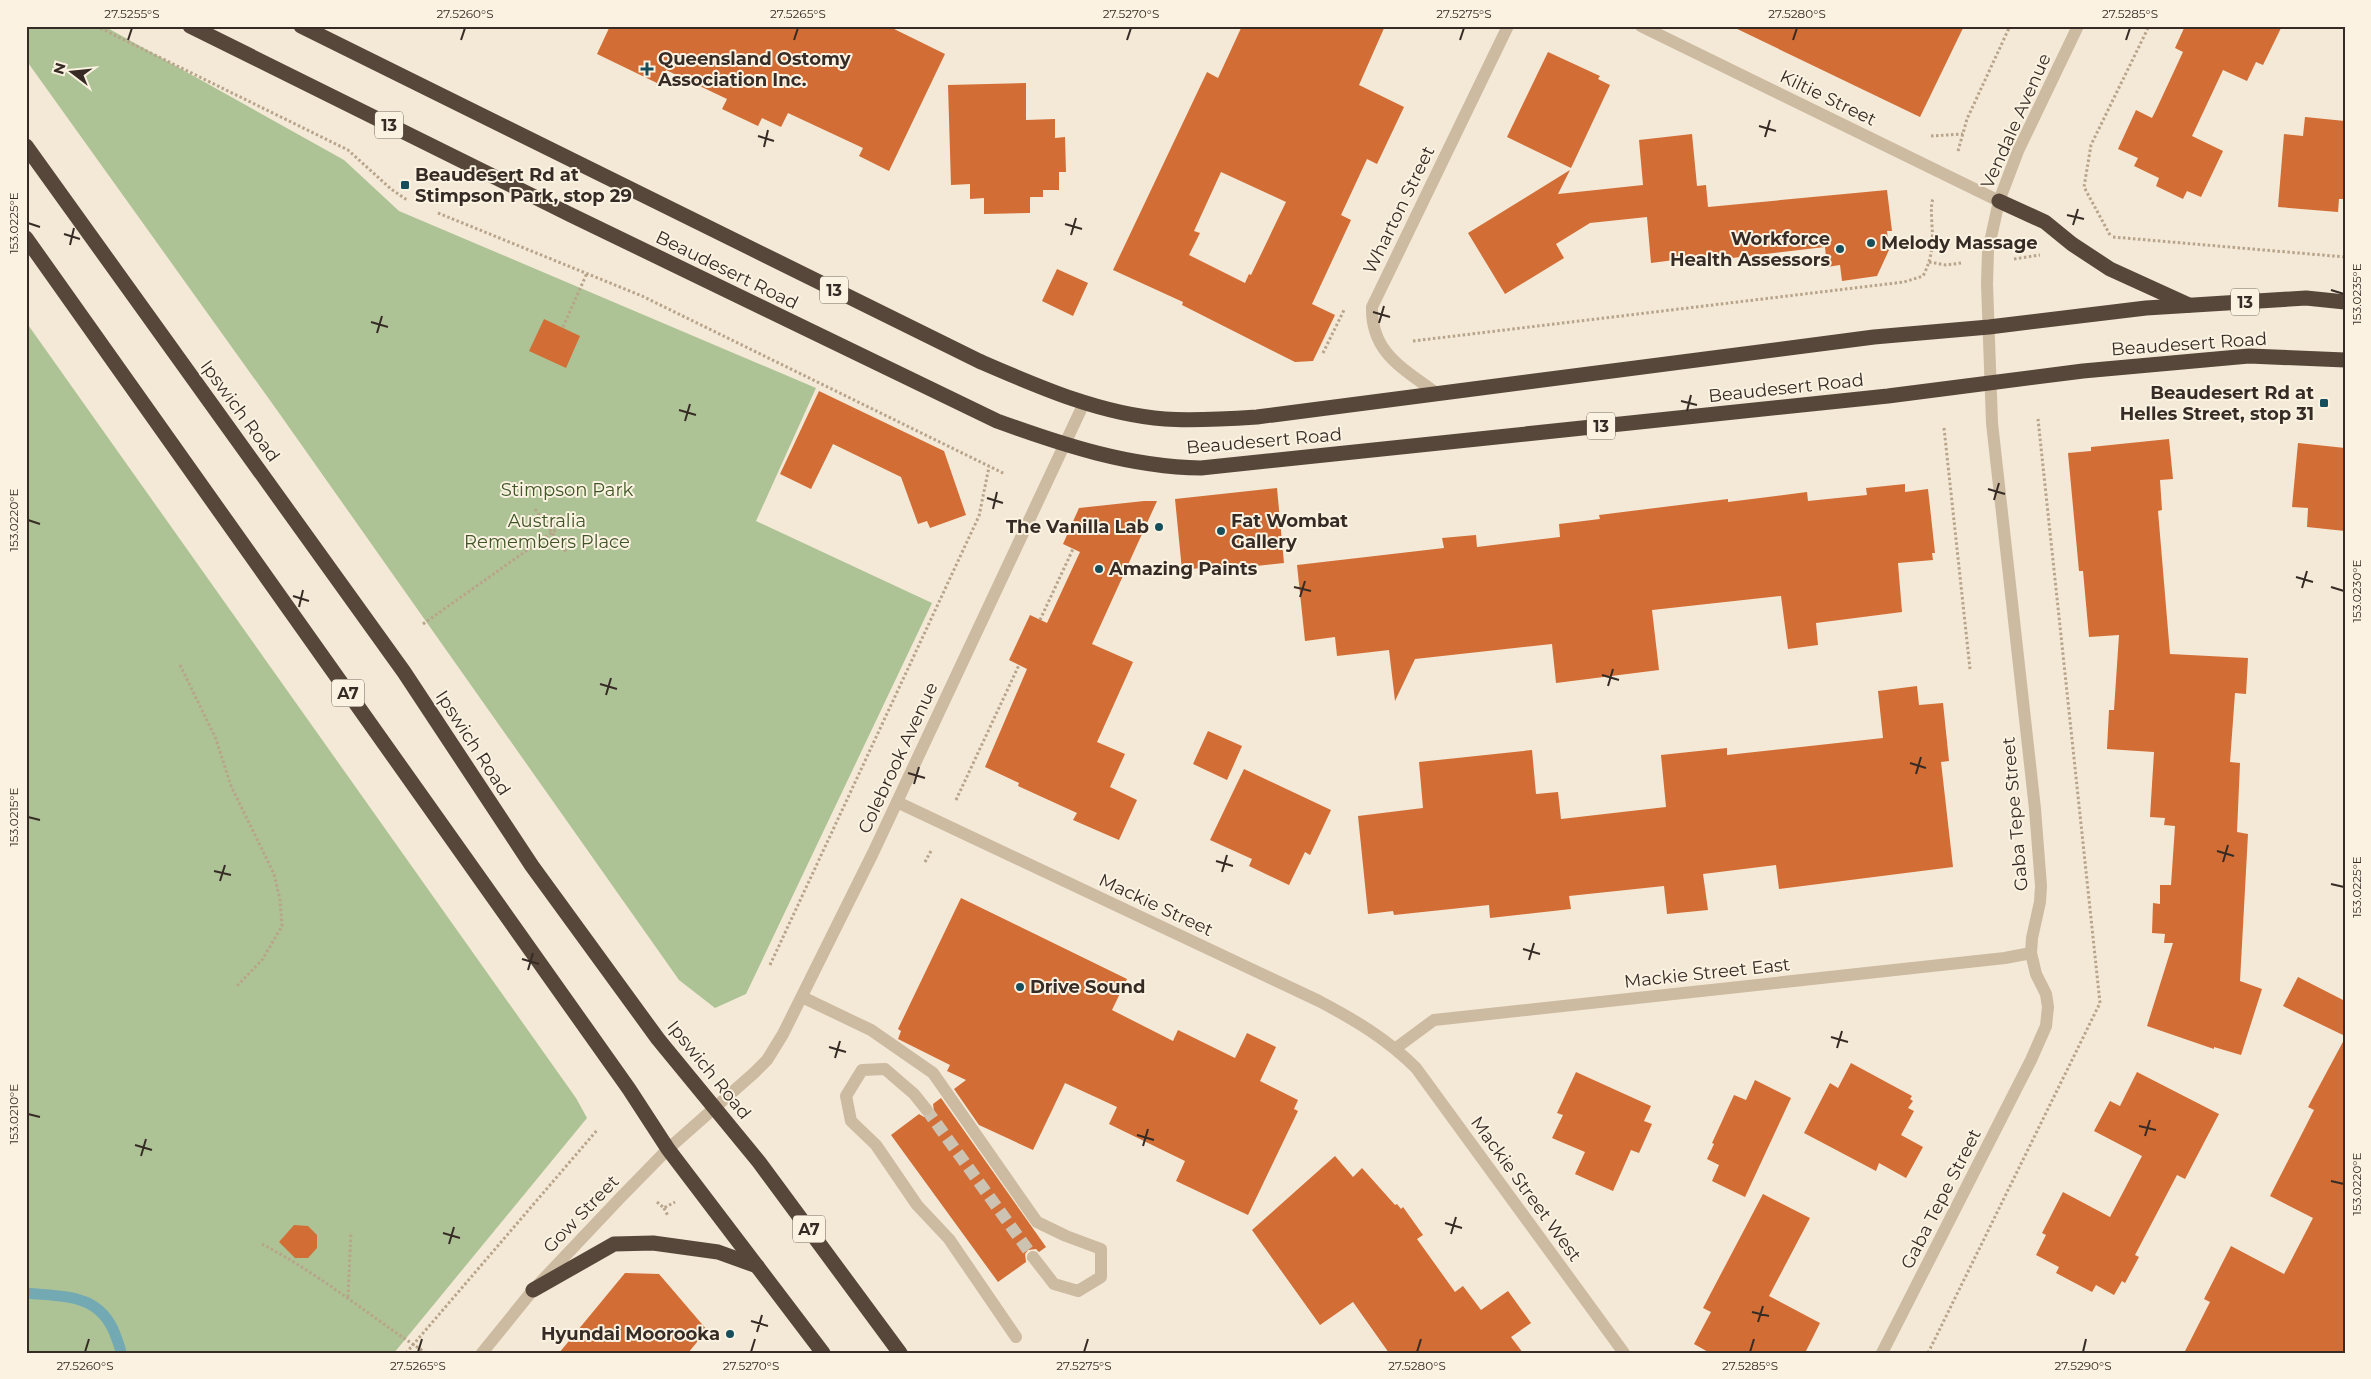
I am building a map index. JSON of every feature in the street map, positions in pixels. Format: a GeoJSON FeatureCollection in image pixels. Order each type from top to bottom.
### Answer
{"type":"FeatureCollection","features":[{"type":"Feature","properties":{"kind":"highway","name":"Beaudesert Road"},"geometry":{"type":"LineString","coordinates":[[190,26],[572,216],[997,421],[1066,446],[1172,468],[1201,468],[1888,396],[1990,381],[2248,356],[2345,360]]}},
{"type":"Feature","properties":{"kind":"highway","name":"Beaudesert Road"},"geometry":{"type":"LineString","coordinates":[[301,26],[979,362],[1084,403],[1164,419],[1207,420],[1257,417],[1874,337],[1989,327],[2146,308],[2306,298],[2345,302]]}},
{"type":"Feature","properties":{"kind":"highway","name":"Ipswich Road"},"geometry":{"type":"LineString","coordinates":[[26,146],[404,672],[532,866],[663,1045],[759,1162],[900,1353]]}},
{"type":"Feature","properties":{"kind":"highway"},"geometry":{"type":"LineString","coordinates":[[1999,201],[2045,222],[2072,244],[2110,269],[2190,306]]}},
{"type":"Feature","properties":{"kind":"highway","name":"A7"},"geometry":{"type":"LineString","coordinates":[[26,238],[629,1089],[668,1149],[823,1353]]}},
{"type":"Feature","properties":{"kind":"highway"},"geometry":{"type":"LineString","coordinates":[[532,1290],[614,1244],[652,1243],[718,1252],[757,1266]]}},
{"type":"Feature","properties":{"kind":"street","name":"Wharton Street"},"geometry":{"type":"LineString","coordinates":[[1436,393],[1392,359],[1380,344],[1372,324],[1372,307],[1508,26]]}},
{"type":"Feature","properties":{"kind":"street","name":"Kiltie Street"},"geometry":{"type":"LineString","coordinates":[[1641,26],[1999,201]]}},
{"type":"Feature","properties":{"kind":"street","name":"Vendale Avenue"},"geometry":{"type":"LineString","coordinates":[[1990,381],[1988,251],[1999,201],[2018,151],[2078,26]]}},
{"type":"Feature","properties":{"kind":"street","name":"Gaba Tepe Street"},"geometry":{"type":"LineString","coordinates":[[1882,1353],[2001,1120],[2046,1026],[2048,1007],[2046,994],[2039,984],[2031,953],[2041,886],[2035,808],[1992,423],[1990,381]]}},
{"type":"Feature","properties":{"kind":"street","name":"Colebrook Avenue"},"geometry":{"type":"LineString","coordinates":[[714,1108],[767,1060],[784,1034],[897,802],[1066,446],[1084,403]]}},
{"type":"Feature","properties":{"kind":"street","name":"Mackie Street"},"geometry":{"type":"LineString","coordinates":[[897,802],[1318,1001],[1363,1024],[1396,1048]]}},
{"type":"Feature","properties":{"kind":"street","name":"Mackie Street East"},"geometry":{"type":"LineString","coordinates":[[1396,1048],[1434,1020],[2005,958],[2031,953]]}},
{"type":"Feature","properties":{"kind":"street"},"geometry":{"type":"LineString","coordinates":[[802,997],[871,1030],[933,1073],[1037,1222],[1066,1236],[1102,1249],[1102,1277],[1078,1291],[1054,1284],[1033,1257]]}},
{"type":"Feature","properties":{"kind":"street","name":"Mackie Street West"},"geometry":{"type":"LineString","coordinates":[[1396,1048],[1416,1068],[1624,1353]]}},
{"type":"Feature","properties":{"kind":"street"},"geometry":{"type":"LineString","coordinates":[[926,1109],[914,1094],[885,1069],[862,1070],[846,1096],[851,1121],[876,1145],[917,1204],[949,1238],[1016,1337]]}},
{"type":"Feature","properties":{"kind":"street","name":"Gow Street"},"geometry":{"type":"LineString","coordinates":[[482,1353],[532,1290],[668,1149],[714,1108]]}},
{"type":"Feature","properties":{"kind":"path"},"geometry":{"type":"LineString","coordinates":[[96,26],[348,150],[391,189],[407,200]]}},
{"type":"Feature","properties":{"kind":"path"},"geometry":{"type":"LineString","coordinates":[[1959,148],[1968,120],[2010,26]]}},
{"type":"Feature","properties":{"kind":"path"},"geometry":{"type":"LineString","coordinates":[[2112,237],[2084,187],[2091,145],[2149,26]]}},
{"type":"Feature","properties":{"kind":"path"},"geometry":{"type":"LineString","coordinates":[[1404,342],[1904,282],[1923,276],[1929,262],[1933,220],[1931,204],[1937,193]]}},
{"type":"Feature","properties":{"kind":"path"},"geometry":{"type":"LineString","coordinates":[[438,213],[642,296],[1005,474]]}},
{"type":"Feature","properties":{"kind":"path"},"geometry":{"type":"LineString","coordinates":[[2104,237],[2345,257]]}},
{"type":"Feature","properties":{"kind":"path"},"geometry":{"type":"LineString","coordinates":[[1929,262],[1946,265]]}},
{"type":"Feature","properties":{"kind":"path"},"geometry":{"type":"LineString","coordinates":[[563,327],[587,273]]}},
{"type":"Feature","properties":{"kind":"path"},"geometry":{"type":"LineString","coordinates":[[1944,428],[1970,669]]}},
{"type":"Feature","properties":{"kind":"path"},"geometry":{"type":"LineString","coordinates":[[770,965],[979,516],[989,467]]}},
{"type":"Feature","properties":{"kind":"path"},"geometry":{"type":"LineString","coordinates":[[535,508],[566,552]]}},
{"type":"Feature","properties":{"kind":"path"},"geometry":{"type":"LineString","coordinates":[[423,624],[564,524]]}},
{"type":"Feature","properties":{"kind":"path"},"geometry":{"type":"LineString","coordinates":[[1040,620],[1073,549]]}},
{"type":"Feature","properties":{"kind":"path"},"geometry":{"type":"LineString","coordinates":[[180,665],[216,739],[231,786],[274,874],[280,900],[282,926],[262,960],[236,987]]}},
{"type":"Feature","properties":{"kind":"path"},"geometry":{"type":"LineString","coordinates":[[960,792],[1019,665]]}},
{"type":"Feature","properties":{"kind":"path"},"geometry":{"type":"LineString","coordinates":[[406,1353],[598,1129]]}},
{"type":"Feature","properties":{"kind":"path"},"geometry":{"type":"LineString","coordinates":[[657,1202],[664,1208],[679,1200]]}},
{"type":"Feature","properties":{"kind":"path"},"geometry":{"type":"LineString","coordinates":[[348,1297],[351,1232]]}},
{"type":"Feature","properties":{"kind":"path"},"geometry":{"type":"LineString","coordinates":[[262,1244],[290,1258],[426,1353]]}},
{"type":"Feature","properties":{"kind":"green space","name":"Stimpson Park"},"geometry":{"type":"Polygon","coordinates":[[[26,26],[104,26],[344,160],[399,211],[816,388],[756,521],[932,603],[746,994],[715,1008],[679,980],[279,413],[26,60],[26,26]]]}},
{"type":"Feature","properties":{"kind":"green space"},"geometry":{"type":"Polygon","coordinates":[[[26,322],[576,1098],[587,1118],[394,1353],[26,1353],[26,322]]]}},
{"type":"Feature","properties":{"kind":"building"},"geometry":{"type":"Polygon","coordinates":[[[610,26],[888,26],[945,54],[889,171],[859,156],[863,148],[788,113],[781,127],[762,118],[758,126],[722,109],[727,99],[666,70],[659,84],[597,54],[610,26]]]}},
{"type":"Feature","properties":{"kind":"building"},"geometry":{"type":"Polygon","coordinates":[[[1242,26],[1385,26],[1359,85],[1404,107],[1377,164],[1367,159],[1341,215],[1351,220],[1312,304],[1335,315],[1313,361],[1295,362],[1182,305],[1183,302],[1113,270],[1207,72],[1218,78],[1242,26]],[[1221,172],[1194,231],[1200,233],[1189,255],[1245,283],[1249,274],[1251,275],[1286,202],[1221,172]]]}},
{"type":"Feature","properties":{"kind":"building"},"geometry":{"type":"Polygon","coordinates":[[[1731,26],[1964,26],[1920,117],[1731,26]]]}},
{"type":"Feature","properties":{"kind":"building"},"geometry":{"type":"Polygon","coordinates":[[[2185,26],[2282,26],[2263,65],[2256,62],[2247,81],[2223,70],[2192,136],[2223,151],[2201,197],[2187,191],[2183,199],[2156,186],[2159,178],[2134,166],[2138,158],[2118,149],[2136,110],[2152,118],[2183,52],[2175,48],[2185,26]]]}},
{"type":"Feature","properties":{"kind":"building"},"geometry":{"type":"Polygon","coordinates":[[[1548,52],[1600,76],[1598,79],[1610,85],[1571,168],[1507,137],[1548,52]]]}},
{"type":"Feature","properties":{"kind":"building"},"geometry":{"type":"Polygon","coordinates":[[[1026,83],[1026,120],[1055,119],[1055,138],[1065,137],[1066,172],[1059,172],[1059,190],[1043,190],[1043,197],[1030,197],[1030,213],[984,214],[984,198],[970,199],[970,184],[951,185],[948,85],[1026,83]]]}},
{"type":"Feature","properties":{"kind":"building"},"geometry":{"type":"Polygon","coordinates":[[[2305,117],[2345,121],[2345,199],[2339,199],[2338,212],[2278,207],[2284,134],[2303,136],[2305,117]]]}},
{"type":"Feature","properties":{"kind":"building"},"geometry":{"type":"Polygon","coordinates":[[[1692,134],[1697,186],[1706,185],[1708,207],[1887,190],[1892,231],[1887,231],[1889,250],[1877,276],[1842,281],[1840,265],[1827,267],[1825,247],[1690,263],[1690,258],[1651,263],[1647,217],[1590,223],[1556,244],[1564,258],[1505,294],[1468,233],[1570,170],[1558,194],[1643,185],[1639,140],[1692,134]]]}},
{"type":"Feature","properties":{"kind":"building"},"geometry":{"type":"Polygon","coordinates":[[[1057,269],[1088,283],[1073,316],[1042,301],[1057,269]]]}},
{"type":"Feature","properties":{"kind":"building"},"geometry":{"type":"Polygon","coordinates":[[[544,319],[580,336],[566,368],[529,351],[544,319]]]}},
{"type":"Feature","properties":{"kind":"building"},"geometry":{"type":"Polygon","coordinates":[[[819,391],[944,451],[966,515],[930,528],[927,521],[918,524],[901,477],[833,444],[811,489],[780,474],[819,391]]]}},
{"type":"Feature","properties":{"kind":"building"},"geometry":{"type":"Polygon","coordinates":[[[2169,439],[2173,479],[2160,480],[2162,510],[2158,511],[2170,654],[2248,658],[2246,694],[2235,693],[2230,762],[2240,763],[2237,832],[2248,834],[2240,981],[2262,989],[2241,1055],[2214,1047],[2214,1049],[2147,1026],[2173,943],[2164,943],[2165,934],[2152,933],[2153,903],[2160,904],[2160,885],[2171,885],[2175,826],[2164,825],[2165,818],[2150,817],[2154,752],[2107,749],[2109,710],[2114,710],[2119,635],[2089,637],[2083,571],[2079,571],[2068,453],[2091,451],[2091,447],[2169,439]]]}},
{"type":"Feature","properties":{"kind":"building"},"geometry":{"type":"Polygon","coordinates":[[[2298,443],[2345,448],[2345,531],[2307,527],[2308,508],[2292,507],[2298,443]]]}},
{"type":"Feature","properties":{"kind":"building"},"geometry":{"type":"Polygon","coordinates":[[[1905,484],[1905,492],[1928,489],[1935,553],[1932,553],[1933,560],[1898,563],[1902,612],[1816,623],[1818,645],[1788,649],[1781,596],[1652,610],[1659,670],[1556,683],[1552,644],[1415,659],[1395,701],[1389,650],[1337,656],[1335,637],[1305,641],[1297,565],[1444,548],[1442,538],[1476,535],[1477,547],[1560,537],[1559,524],[1600,519],[1599,515],[1728,499],[1728,502],[1807,492],[1808,501],[1867,495],[1866,488],[1905,484]]]}},
{"type":"Feature","properties":{"kind":"building"},"geometry":{"type":"Polygon","coordinates":[[[1277,488],[1284,563],[1211,571],[1210,567],[1182,570],[1175,499],[1277,488]]]}},
{"type":"Feature","properties":{"kind":"building"},"geometry":{"type":"Polygon","coordinates":[[[1157,501],[1092,644],[1133,662],[1097,742],[1125,754],[1110,787],[1137,800],[1119,840],[1073,820],[1077,813],[1018,786],[1019,783],[985,767],[1027,669],[1009,660],[1030,615],[1047,623],[1080,552],[1063,544],[1079,508],[1157,501]]]}},
{"type":"Feature","properties":{"kind":"building"},"geometry":{"type":"Polygon","coordinates":[[[1917,686],[1919,705],[1943,703],[1949,761],[1941,762],[1953,867],[1779,889],[1776,865],[1703,874],[1708,910],[1667,914],[1664,886],[1569,896],[1571,909],[1490,918],[1489,905],[1394,915],[1393,911],[1368,914],[1358,816],[1423,808],[1419,762],[1532,750],[1536,794],[1558,792],[1561,819],[1666,807],[1661,755],[1727,748],[1727,755],[1883,738],[1878,691],[1917,686]]]}},
{"type":"Feature","properties":{"kind":"building"},"geometry":{"type":"Polygon","coordinates":[[[1208,731],[1242,746],[1227,780],[1193,764],[1208,731]]]}},
{"type":"Feature","properties":{"kind":"building"},"geometry":{"type":"Polygon","coordinates":[[[1244,769],[1331,810],[1310,855],[1305,852],[1289,885],[1249,866],[1252,859],[1210,840],[1244,769]]]}},
{"type":"Feature","properties":{"kind":"building"},"geometry":{"type":"Polygon","coordinates":[[[961,898],[1127,979],[1112,1010],[1173,1041],[1178,1030],[1235,1058],[1247,1033],[1276,1047],[1260,1081],[1298,1100],[1294,1109],[1298,1111],[1248,1215],[1176,1181],[1185,1161],[1109,1124],[1117,1107],[1065,1083],[1033,1150],[979,1125],[954,1089],[966,1080],[947,1071],[950,1065],[898,1039],[901,1031],[898,1029],[961,898]]]}},
{"type":"Feature","properties":{"kind":"building"},"geometry":{"type":"Polygon","coordinates":[[[2298,977],[2345,1001],[2345,1036],[2283,1006],[2298,977]]]}},
{"type":"Feature","properties":{"kind":"building"},"geometry":{"type":"Polygon","coordinates":[[[2345,1038],[2345,1353],[2184,1353],[2210,1302],[2204,1299],[2231,1246],[2284,1274],[2313,1218],[2270,1196],[2314,1110],[2308,1107],[2345,1038]]]}},
{"type":"Feature","properties":{"kind":"building"},"geometry":{"type":"Polygon","coordinates":[[[1851,1063],[1912,1096],[1910,1099],[1913,1101],[1908,1108],[1914,1111],[1901,1135],[1923,1147],[1906,1178],[1879,1163],[1876,1171],[1804,1133],[1830,1083],[1838,1088],[1851,1063]]]}},
{"type":"Feature","properties":{"kind":"building"},"geometry":{"type":"Polygon","coordinates":[[[1576,1072],[1651,1106],[1644,1121],[1652,1124],[1639,1153],[1631,1150],[1613,1191],[1575,1174],[1585,1152],[1552,1138],[1563,1115],[1557,1113],[1576,1072]]]}},
{"type":"Feature","properties":{"kind":"building"},"geometry":{"type":"Polygon","coordinates":[[[2137,1072],[2219,1114],[2185,1179],[2177,1175],[2135,1255],[2139,1257],[2125,1283],[2122,1281],[2114,1295],[2096,1285],[2092,1292],[2056,1273],[2059,1267],[2036,1255],[2046,1235],[2042,1233],[2063,1192],[2110,1217],[2142,1156],[2094,1131],[2110,1101],[2120,1106],[2137,1072]]]}},
{"type":"Feature","properties":{"kind":"building"},"geometry":{"type":"Polygon","coordinates":[[[1755,1080],[1791,1098],[1745,1197],[1712,1181],[1719,1165],[1707,1159],[1714,1144],[1712,1143],[1734,1095],[1746,1100],[1755,1080]]]}},
{"type":"Feature","properties":{"kind":"building"},"geometry":{"type":"Polygon","coordinates":[[[941,1098],[1046,1247],[1039,1252],[1036,1249],[1028,1250],[1025,1254],[1026,1262],[998,1282],[891,1135],[919,1114],[924,1117],[931,1116],[934,1111],[933,1104],[941,1098]]]}},
{"type":"Feature","properties":{"kind":"building"},"geometry":{"type":"Polygon","coordinates":[[[1335,1156],[1353,1177],[1362,1168],[1395,1205],[1397,1204],[1401,1209],[1403,1207],[1423,1235],[1417,1239],[1455,1292],[1463,1286],[1481,1310],[1508,1291],[1531,1323],[1511,1337],[1523,1353],[1389,1353],[1353,1302],[1320,1325],[1252,1230],[1335,1156]]]}},
{"type":"Feature","properties":{"kind":"building"},"geometry":{"type":"Polygon","coordinates":[[[1763,1194],[1810,1218],[1769,1296],[1820,1323],[1805,1353],[1710,1353],[1694,1344],[1711,1312],[1703,1308],[1763,1194]]]}},
{"type":"Feature","properties":{"kind":"building"},"geometry":{"type":"Polygon","coordinates":[[[294,1225],[308,1226],[317,1235],[317,1248],[308,1258],[295,1258],[279,1242],[294,1225]]]}},
{"type":"Feature","properties":{"kind":"building"},"geometry":{"type":"Polygon","coordinates":[[[625,1273],[659,1274],[707,1330],[688,1353],[559,1353],[625,1273]]]}},
{"type":"Feature","properties":{"kind":"waterway"},"geometry":{"type":"LineString","coordinates":[[26,1293],[67,1297],[90,1304],[100,1311],[108,1321],[115,1334],[121,1353]]}},
{"type":"Feature","properties":{"kind":"tunnel"},"geometry":{"type":"LineString","coordinates":[[926,1109],[1033,1257]]}},
{"type":"Feature","properties":{"kind":"place","name":"Queensland Ostomy Association Inc."},"geometry":{"type":"Point","coordinates":[647,69]}},
{"type":"Feature","properties":{"kind":"place","name":"Beaudesert Rd at Stimpson Park, stop 29"},"geometry":{"type":"Point","coordinates":[405,185]}},
{"type":"Feature","properties":{"kind":"place","name":"Melody Massage"},"geometry":{"type":"Point","coordinates":[1871,243]}},
{"type":"Feature","properties":{"kind":"place","name":"Workforce Health Assessors"},"geometry":{"type":"Point","coordinates":[1840,249]}},
{"type":"Feature","properties":{"kind":"place","name":"Beaudesert Rd at Helles Street, stop 31"},"geometry":{"type":"Point","coordinates":[2324,403]}},
{"type":"Feature","properties":{"kind":"place","name":"The Vanilla Lab"},"geometry":{"type":"Point","coordinates":[1159,527]}},
{"type":"Feature","properties":{"kind":"place","name":"Fat Wombat Gallery"},"geometry":{"type":"Point","coordinates":[1221,531]}},
{"type":"Feature","properties":{"kind":"place","name":"Amazing Paints"},"geometry":{"type":"Point","coordinates":[1099,569]}},
{"type":"Feature","properties":{"kind":"place","name":"Drive Sound"},"geometry":{"type":"Point","coordinates":[1020,987]}},
{"type":"Feature","properties":{"kind":"place","name":"Hyundai Moorooka"},"geometry":{"type":"Point","coordinates":[730,1334]}},
{"type":"Feature","properties":{"kind":"park label","name":"Australia Remembers Place"},"geometry":{"type":"Point","coordinates":[547,531]}}]}
